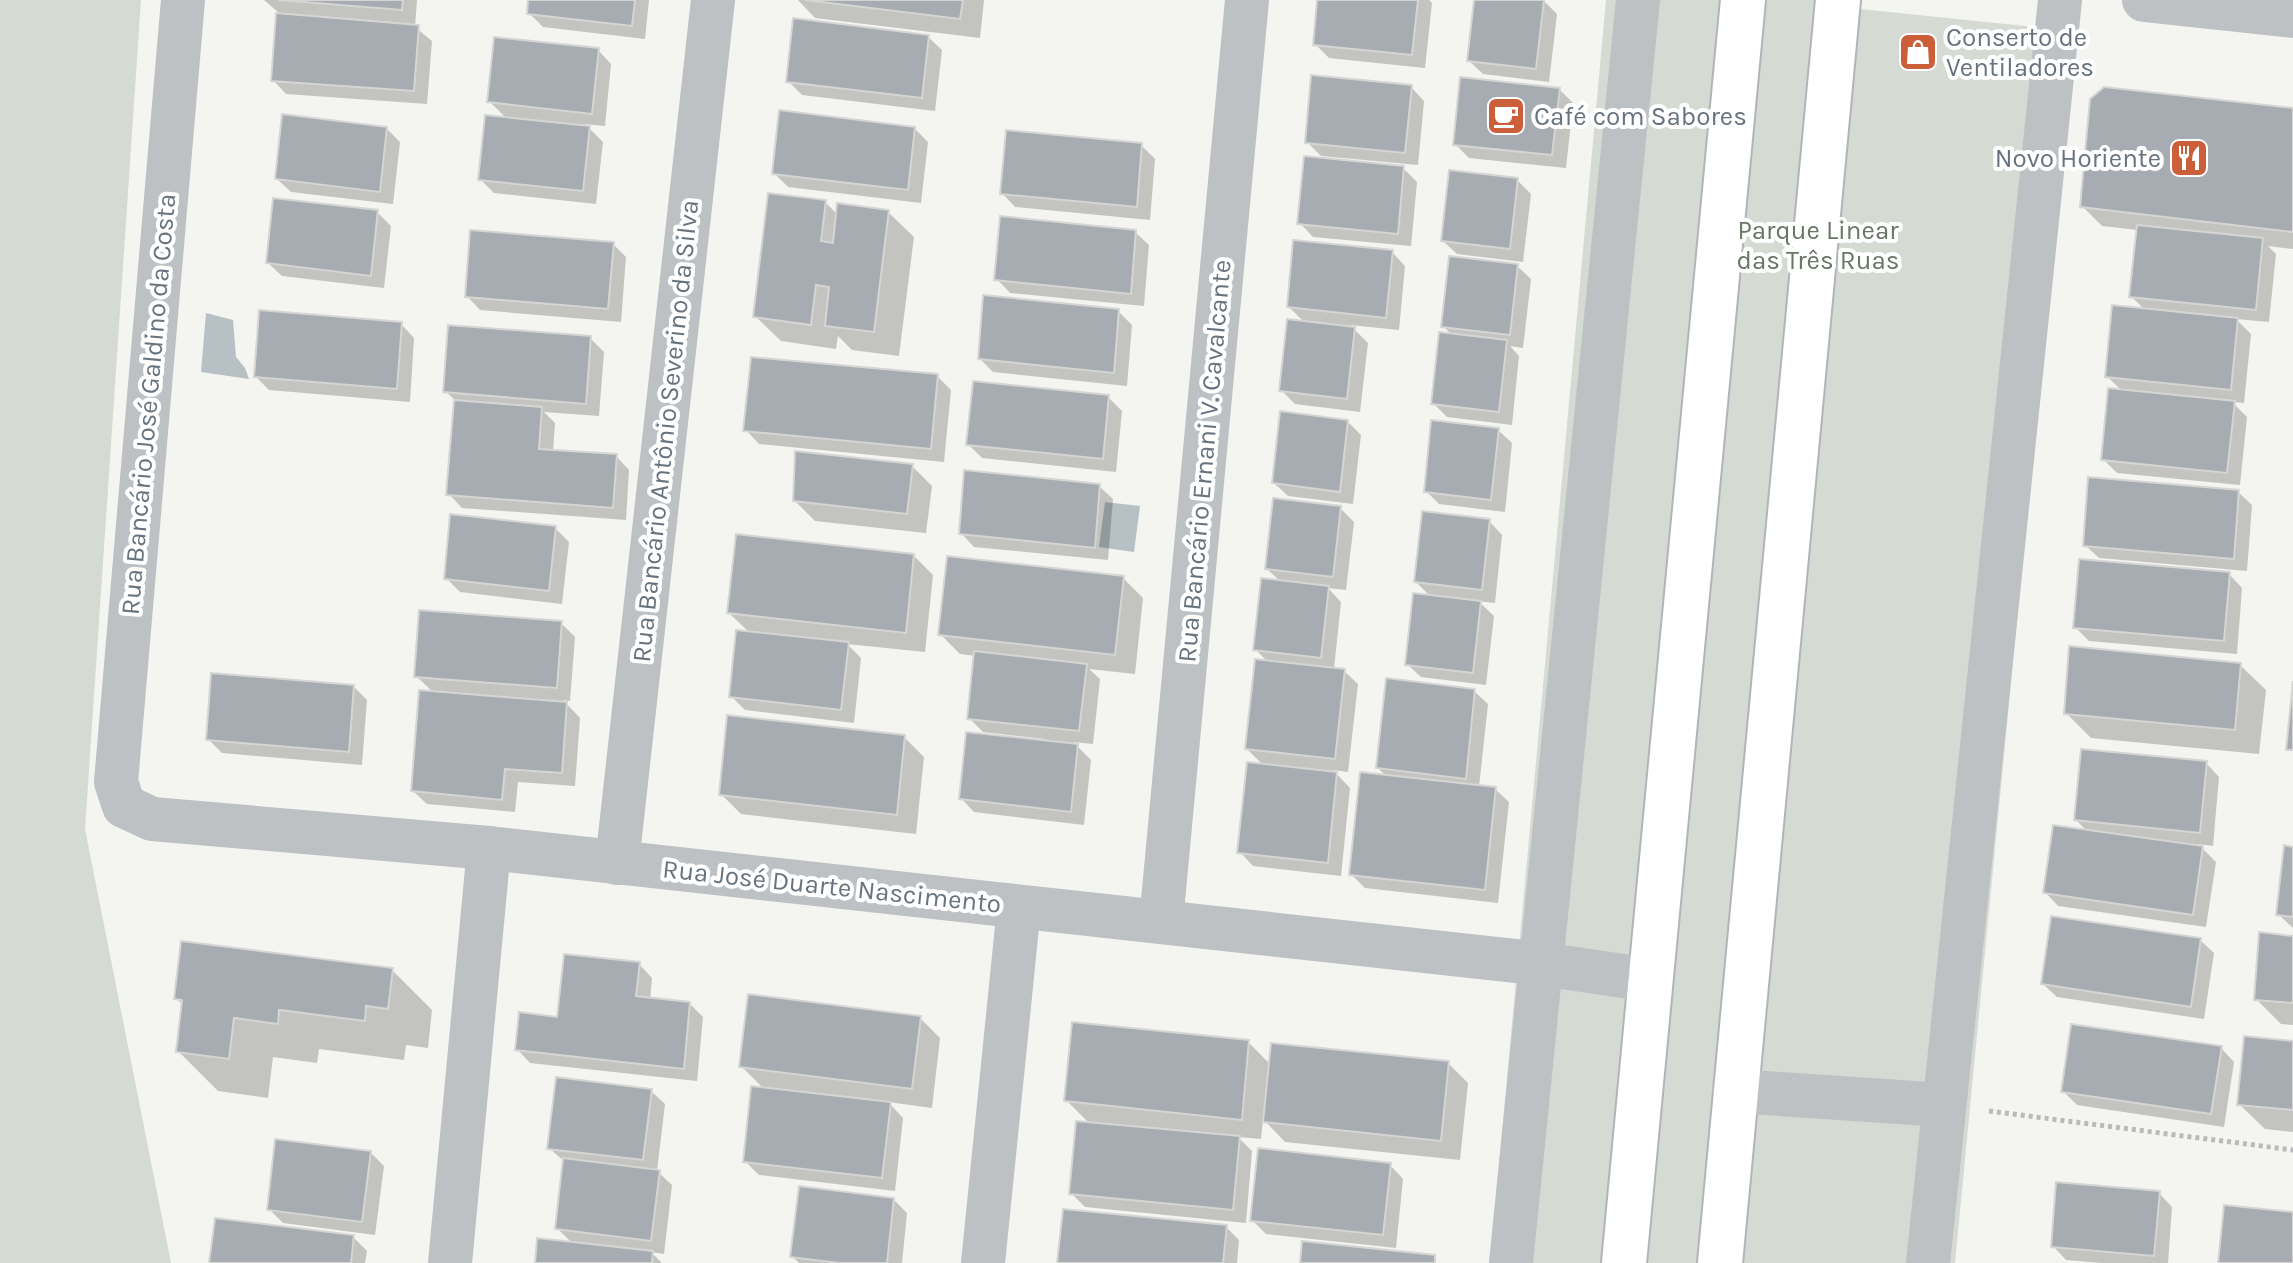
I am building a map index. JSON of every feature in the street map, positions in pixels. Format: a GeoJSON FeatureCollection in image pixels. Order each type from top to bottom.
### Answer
{"type":"FeatureCollection","features":[{"type":"Feature","properties":{"kind":"main road"},"geometry":{"type":"LineString","coordinates":[[1624,1263],[1743,0]]}},
{"type":"Feature","properties":{"kind":"main road"},"geometry":{"type":"LineString","coordinates":[[1720,1263],[1838,0]]}},
{"type":"Feature","properties":{"kind":"street","name":"Rua Bancário José Galdino da Costa"},"geometry":{"type":"LineString","coordinates":[[124,806],[116,782],[183,0]]}},
{"type":"Feature","properties":{"kind":"street","name":"Rua Bancário Antônio Severino da Silva"},"geometry":{"type":"LineString","coordinates":[[617,863],[713,0]]}},
{"type":"Feature","properties":{"kind":"street","name":"Rua Bancário Ernani V. Cavalcante"},"geometry":{"type":"LineString","coordinates":[[1161,922],[1247,0]]}},
{"type":"Feature","properties":{"kind":"street"},"geometry":{"type":"LineString","coordinates":[[1511,1263],[1638,0]]}},
{"type":"Feature","properties":{"kind":"street"},"geometry":{"type":"LineString","coordinates":[[1928,1263],[2060,0]]}},
{"type":"Feature","properties":{"kind":"street"},"geometry":{"type":"LineString","coordinates":[[2144,0],[2250,6],[2293,16]]}},
{"type":"Feature","properties":{"kind":"street","name":"Rua José Duarte Nascimento"},"geometry":{"type":"LineString","coordinates":[[124,806],[152,819],[489,848],[1542,964],[1650,980]]}},
{"type":"Feature","properties":{"kind":"street"},"geometry":{"type":"LineString","coordinates":[[450,1263],[489,848]]}},
{"type":"Feature","properties":{"kind":"street"},"geometry":{"type":"LineString","coordinates":[[983,1263],[1019,907]]}},
{"type":"Feature","properties":{"kind":"street"},"geometry":{"type":"LineString","coordinates":[[1735,1091],[1944,1105]]}},
{"type":"Feature","properties":{"kind":"path"},"geometry":{"type":"LineString","coordinates":[[1944,1105],[2293,1150]]}},
{"type":"Feature","properties":{"kind":"green space"},"geometry":{"type":"Polygon","coordinates":[[[0,0],[141,0],[85,829],[171,1263],[0,1263],[0,0]]]}},
{"type":"Feature","properties":{"kind":"green space","name":"Parque Linear das Três Ruas"},"geometry":{"type":"Polygon","coordinates":[[[1606,0],[1861,0],[1860,9],[2074,31],[1955,1263],[1490,1263],[1606,0]]]}},
{"type":"Feature","properties":{"kind":"shaded area"},"geometry":{"type":"Polygon","coordinates":[[[206,313],[233,320],[236,357],[249,379],[201,372],[206,313]]]}},
{"type":"Feature","properties":{"kind":"shaded area"},"geometry":{"type":"Polygon","coordinates":[[[1105,502],[1140,506],[1134,552],[1099,547],[1105,502]]]}},
{"type":"Feature","properties":{"kind":"building"},"geometry":{"type":"Polygon","coordinates":[[[279,0],[403,0],[402,10],[279,0]]]}},
{"type":"Feature","properties":{"kind":"building"},"geometry":{"type":"Polygon","coordinates":[[[528,0],[635,0],[632,26],[527,14],[528,0]]]}},
{"type":"Feature","properties":{"kind":"building"},"geometry":{"type":"Polygon","coordinates":[[[805,0],[963,0],[960,19],[805,0]]]}},
{"type":"Feature","properties":{"kind":"building"},"geometry":{"type":"Polygon","coordinates":[[[1317,0],[1418,0],[1412,55],[1313,45],[1317,0]]]}},
{"type":"Feature","properties":{"kind":"building"},"geometry":{"type":"Polygon","coordinates":[[[1474,0],[1544,0],[1536,69],[1467,61],[1474,0]]]}},
{"type":"Feature","properties":{"kind":"building"},"geometry":{"type":"Polygon","coordinates":[[[276,13],[419,25],[414,91],[271,81],[276,13]]]}},
{"type":"Feature","properties":{"kind":"building"},"geometry":{"type":"Polygon","coordinates":[[[793,18],[929,35],[922,98],[786,82],[793,18]]]}},
{"type":"Feature","properties":{"kind":"building"},"geometry":{"type":"Polygon","coordinates":[[[494,37],[599,48],[592,114],[487,102],[494,37]]]}},
{"type":"Feature","properties":{"kind":"building"},"geometry":{"type":"Polygon","coordinates":[[[1311,75],[1412,85],[1405,153],[1305,143],[1311,75]]]}},
{"type":"Feature","properties":{"kind":"building","name":"Café com Sabores"},"geometry":{"type":"Polygon","coordinates":[[[1460,77],[1560,88],[1552,155],[1453,145],[1460,77]]]}},
{"type":"Feature","properties":{"kind":"building","name":"Novo Horiente"},"geometry":{"type":"Polygon","coordinates":[[[2104,87],[2293,108],[2293,232],[2080,207],[2090,99],[2104,87]]]}},
{"type":"Feature","properties":{"kind":"building"},"geometry":{"type":"Polygon","coordinates":[[[779,110],[915,127],[908,190],[772,174],[779,110]]]}},
{"type":"Feature","properties":{"kind":"building"},"geometry":{"type":"Polygon","coordinates":[[[282,114],[387,127],[380,192],[275,179],[282,114]]]}},
{"type":"Feature","properties":{"kind":"building"},"geometry":{"type":"Polygon","coordinates":[[[485,115],[590,126],[583,191],[478,180],[485,115]]]}},
{"type":"Feature","properties":{"kind":"building"},"geometry":{"type":"Polygon","coordinates":[[[1006,130],[1142,143],[1137,207],[1000,194],[1006,130]]]}},
{"type":"Feature","properties":{"kind":"building"},"geometry":{"type":"Polygon","coordinates":[[[1304,156],[1404,166],[1398,234],[1297,224],[1304,156]]]}},
{"type":"Feature","properties":{"kind":"building"},"geometry":{"type":"Polygon","coordinates":[[[1449,170],[1518,178],[1510,249],[1441,241],[1449,170]]]}},
{"type":"Feature","properties":{"kind":"building"},"geometry":{"type":"Polygon","coordinates":[[[768,193],[826,200],[821,241],[833,243],[837,203],[889,210],[874,332],[825,326],[829,287],[816,285],[811,325],[753,317],[768,193]]]}},
{"type":"Feature","properties":{"kind":"building"},"geometry":{"type":"Polygon","coordinates":[[[273,198],[378,210],[371,276],[266,263],[273,198]]]}},
{"type":"Feature","properties":{"kind":"building"},"geometry":{"type":"Polygon","coordinates":[[[1000,216],[1136,230],[1131,294],[994,280],[1000,216]]]}},
{"type":"Feature","properties":{"kind":"building"},"geometry":{"type":"Polygon","coordinates":[[[2137,225],[2263,238],[2256,310],[2129,297],[2137,225]]]}},
{"type":"Feature","properties":{"kind":"building"},"geometry":{"type":"Polygon","coordinates":[[[470,230],[614,242],[608,309],[465,297],[470,230]]]}},
{"type":"Feature","properties":{"kind":"building"},"geometry":{"type":"Polygon","coordinates":[[[1293,240],[1393,250],[1386,318],[1287,307],[1293,240]]]}},
{"type":"Feature","properties":{"kind":"building"},"geometry":{"type":"Polygon","coordinates":[[[1449,256],[1518,264],[1510,335],[1441,327],[1449,256]]]}},
{"type":"Feature","properties":{"kind":"building"},"geometry":{"type":"Polygon","coordinates":[[[983,295],[1119,309],[1114,373],[978,359],[983,295]]]}},
{"type":"Feature","properties":{"kind":"building"},"geometry":{"type":"Polygon","coordinates":[[[2112,305],[2238,318],[2231,390],[2105,377],[2112,305]]]}},
{"type":"Feature","properties":{"kind":"building"},"geometry":{"type":"Polygon","coordinates":[[[259,310],[402,322],[397,389],[254,377],[259,310]]]}},
{"type":"Feature","properties":{"kind":"building"},"geometry":{"type":"Polygon","coordinates":[[[1287,319],[1355,327],[1347,399],[1279,391],[1287,319]]]}},
{"type":"Feature","properties":{"kind":"building"},"geometry":{"type":"Polygon","coordinates":[[[448,325],[591,336],[586,404],[443,392],[448,325]]]}},
{"type":"Feature","properties":{"kind":"building"},"geometry":{"type":"Polygon","coordinates":[[[1439,332],[1507,340],[1499,412],[1431,404],[1439,332]]]}},
{"type":"Feature","properties":{"kind":"building"},"geometry":{"type":"Polygon","coordinates":[[[751,357],[938,374],[931,449],[743,431],[751,357]]]}},
{"type":"Feature","properties":{"kind":"building"},"geometry":{"type":"Polygon","coordinates":[[[973,381],[1109,395],[1103,459],[966,445],[973,381]]]}},
{"type":"Feature","properties":{"kind":"building"},"geometry":{"type":"Polygon","coordinates":[[[2108,388],[2235,401],[2227,473],[2101,460],[2108,388]]]}},
{"type":"Feature","properties":{"kind":"building"},"geometry":{"type":"Polygon","coordinates":[[[454,400],[542,407],[539,449],[617,454],[613,508],[446,495],[454,400]]]}},
{"type":"Feature","properties":{"kind":"building"},"geometry":{"type":"Polygon","coordinates":[[[1280,411],[1348,420],[1340,492],[1272,483],[1280,411]]]}},
{"type":"Feature","properties":{"kind":"building"},"geometry":{"type":"Polygon","coordinates":[[[1431,420],[1499,428],[1491,500],[1424,492],[1431,420]]]}},
{"type":"Feature","properties":{"kind":"building"},"geometry":{"type":"Polygon","coordinates":[[[795,451],[913,464],[907,514],[793,501],[795,451]]]}},
{"type":"Feature","properties":{"kind":"building"},"geometry":{"type":"Polygon","coordinates":[[[964,470],[1100,484],[1095,548],[959,534],[964,470]]]}},
{"type":"Feature","properties":{"kind":"building"},"geometry":{"type":"Polygon","coordinates":[[[2088,477],[2239,490],[2234,559],[2083,546],[2088,477]]]}},
{"type":"Feature","properties":{"kind":"building"},"geometry":{"type":"Polygon","coordinates":[[[1273,498],[1341,506],[1333,577],[1265,569],[1273,498]]]}},
{"type":"Feature","properties":{"kind":"building"},"geometry":{"type":"Polygon","coordinates":[[[1422,511],[1490,519],[1482,590],[1414,582],[1422,511]]]}},
{"type":"Feature","properties":{"kind":"building"},"geometry":{"type":"Polygon","coordinates":[[[450,514],[556,526],[549,591],[444,579],[450,514]]]}},
{"type":"Feature","properties":{"kind":"building"},"geometry":{"type":"Polygon","coordinates":[[[736,534],[914,554],[906,633],[727,613],[736,534]]]}},
{"type":"Feature","properties":{"kind":"building"},"geometry":{"type":"Polygon","coordinates":[[[947,556],[1124,576],[1115,655],[938,635],[947,556]]]}},
{"type":"Feature","properties":{"kind":"building"},"geometry":{"type":"Polygon","coordinates":[[[2079,559],[2230,572],[2224,641],[2073,628],[2079,559]]]}},
{"type":"Feature","properties":{"kind":"building"},"geometry":{"type":"Polygon","coordinates":[[[1261,578],[1329,586],[1321,658],[1253,650],[1261,578]]]}},
{"type":"Feature","properties":{"kind":"building"},"geometry":{"type":"Polygon","coordinates":[[[1413,593],[1481,601],[1473,673],[1405,665],[1413,593]]]}},
{"type":"Feature","properties":{"kind":"building"},"geometry":{"type":"Polygon","coordinates":[[[419,610],[562,621],[557,688],[414,677],[419,610]]]}},
{"type":"Feature","properties":{"kind":"building"},"geometry":{"type":"Polygon","coordinates":[[[736,630],[849,642],[841,710],[729,697],[736,630]]]}},
{"type":"Feature","properties":{"kind":"building"},"geometry":{"type":"Polygon","coordinates":[[[2069,646],[2241,663],[2235,730],[2064,714],[2069,646]]]}},
{"type":"Feature","properties":{"kind":"building"},"geometry":{"type":"Polygon","coordinates":[[[974,651],[1087,664],[1079,731],[967,719],[974,651]]]}},
{"type":"Feature","properties":{"kind":"building"},"geometry":{"type":"Polygon","coordinates":[[[1255,659],[1345,669],[1335,759],[1245,749],[1255,659]]]}},
{"type":"Feature","properties":{"kind":"building"},"geometry":{"type":"Polygon","coordinates":[[[211,673],[354,685],[349,752],[206,740],[211,673]]]}},
{"type":"Feature","properties":{"kind":"building"},"geometry":{"type":"Polygon","coordinates":[[[1386,678],[1475,689],[1466,779],[1376,768],[1386,678]]]}},
{"type":"Feature","properties":{"kind":"building"},"geometry":{"type":"Polygon","coordinates":[[[2293,681],[2293,750],[2286,750],[2293,681]]]}},
{"type":"Feature","properties":{"kind":"building"},"geometry":{"type":"Polygon","coordinates":[[[419,690],[567,702],[562,773],[505,769],[502,800],[411,791],[419,690]]]}},
{"type":"Feature","properties":{"kind":"building"},"geometry":{"type":"Polygon","coordinates":[[[727,715],[905,735],[897,815],[719,795],[727,715]]]}},
{"type":"Feature","properties":{"kind":"building"},"geometry":{"type":"Polygon","coordinates":[[[966,732],[1078,744],[1071,812],[959,799],[966,732]]]}},
{"type":"Feature","properties":{"kind":"building"},"geometry":{"type":"Polygon","coordinates":[[[2081,749],[2207,761],[2200,833],[2074,820],[2081,749]]]}},
{"type":"Feature","properties":{"kind":"building"},"geometry":{"type":"Polygon","coordinates":[[[1247,762],[1337,772],[1328,863],[1237,853],[1247,762]]]}},
{"type":"Feature","properties":{"kind":"building"},"geometry":{"type":"Polygon","coordinates":[[[1360,772],[1496,787],[1485,890],[1349,875],[1360,772]]]}},
{"type":"Feature","properties":{"kind":"building"},"geometry":{"type":"Polygon","coordinates":[[[2053,825],[2203,846],[2193,915],[2043,893],[2053,825]]]}},
{"type":"Feature","properties":{"kind":"building"},"geometry":{"type":"Polygon","coordinates":[[[2284,845],[2293,847],[2293,917],[2276,915],[2284,845]]]}},
{"type":"Feature","properties":{"kind":"building"},"geometry":{"type":"Polygon","coordinates":[[[2051,916],[2201,938],[2191,1007],[2041,984],[2051,916]]]}},
{"type":"Feature","properties":{"kind":"building"},"geometry":{"type":"Polygon","coordinates":[[[2259,932],[2293,936],[2293,1003],[2254,1000],[2259,932]]]}},
{"type":"Feature","properties":{"kind":"building"},"geometry":{"type":"Polygon","coordinates":[[[181,941],[393,968],[388,1009],[366,1006],[365,1021],[279,1010],[278,1024],[234,1018],[229,1059],[176,1052],[182,1000],[174,999],[181,941]]]}},
{"type":"Feature","properties":{"kind":"building"},"geometry":{"type":"Polygon","coordinates":[[[564,954],[640,962],[636,996],[690,1002],[684,1069],[515,1050],[519,1012],[557,1017],[564,954]]]}},
{"type":"Feature","properties":{"kind":"building"},"geometry":{"type":"Polygon","coordinates":[[[748,994],[921,1016],[912,1089],[739,1067],[748,994]]]}},
{"type":"Feature","properties":{"kind":"building"},"geometry":{"type":"Polygon","coordinates":[[[1072,1022],[1249,1040],[1242,1120],[1064,1101],[1072,1022]]]}},
{"type":"Feature","properties":{"kind":"building"},"geometry":{"type":"Polygon","coordinates":[[[2071,1024],[2222,1046],[2211,1114],[2061,1092],[2071,1024]]]}},
{"type":"Feature","properties":{"kind":"building"},"geometry":{"type":"Polygon","coordinates":[[[2244,1036],[2293,1041],[2293,1110],[2237,1105],[2244,1036]]]}},
{"type":"Feature","properties":{"kind":"building"},"geometry":{"type":"Polygon","coordinates":[[[1271,1043],[1449,1061],[1441,1141],[1263,1122],[1271,1043]]]}},
{"type":"Feature","properties":{"kind":"building"},"geometry":{"type":"Polygon","coordinates":[[[556,1077],[652,1089],[643,1160],[547,1149],[556,1077]]]}},
{"type":"Feature","properties":{"kind":"building"},"geometry":{"type":"Polygon","coordinates":[[[751,1086],[891,1102],[882,1178],[743,1162],[751,1086]]]}},
{"type":"Feature","properties":{"kind":"building"},"geometry":{"type":"Polygon","coordinates":[[[1076,1121],[1240,1136],[1233,1210],[1069,1194],[1076,1121]]]}},
{"type":"Feature","properties":{"kind":"building"},"geometry":{"type":"Polygon","coordinates":[[[275,1139],[371,1151],[362,1222],[267,1210],[275,1139]]]}},
{"type":"Feature","properties":{"kind":"building"},"geometry":{"type":"Polygon","coordinates":[[[1258,1148],[1391,1163],[1383,1235],[1250,1221],[1258,1148]]]}},
{"type":"Feature","properties":{"kind":"building"},"geometry":{"type":"Polygon","coordinates":[[[563,1158],[660,1170],[651,1241],[555,1229],[563,1158]]]}},
{"type":"Feature","properties":{"kind":"building"},"geometry":{"type":"Polygon","coordinates":[[[2056,1182],[2160,1191],[2154,1256],[2051,1247],[2056,1182]]]}},
{"type":"Feature","properties":{"kind":"building"},"geometry":{"type":"Polygon","coordinates":[[[799,1186],[894,1198],[887,1263],[839,1263],[790,1257],[799,1186]]]}},
{"type":"Feature","properties":{"kind":"building"},"geometry":{"type":"Polygon","coordinates":[[[2224,1205],[2293,1212],[2293,1263],[2218,1263],[2224,1205]]]}},
{"type":"Feature","properties":{"kind":"building"},"geometry":{"type":"Polygon","coordinates":[[[1063,1209],[1227,1225],[1223,1263],[1057,1263],[1063,1209]]]}},
{"type":"Feature","properties":{"kind":"building"},"geometry":{"type":"Polygon","coordinates":[[[215,1218],[354,1235],[351,1263],[209,1263],[215,1218]]]}},
{"type":"Feature","properties":{"kind":"building"},"geometry":{"type":"Polygon","coordinates":[[[537,1238],[653,1251],[652,1263],[535,1263],[537,1238]]]}},
{"type":"Feature","properties":{"kind":"building"},"geometry":{"type":"Polygon","coordinates":[[[1302,1241],[1435,1255],[1435,1263],[1300,1263],[1302,1241]]]}},
{"type":"Feature","properties":{"kind":"place","name":"Conserto de Ventiladores"},"geometry":{"type":"Point","coordinates":[1918,52]}},
{"type":"Feature","properties":{"kind":"place","name":"Café com Sabores"},"geometry":{"type":"Point","coordinates":[1506,116]}},
{"type":"Feature","properties":{"kind":"place","name":"Novo Horiente"},"geometry":{"type":"Point","coordinates":[2189,158]}}]}
